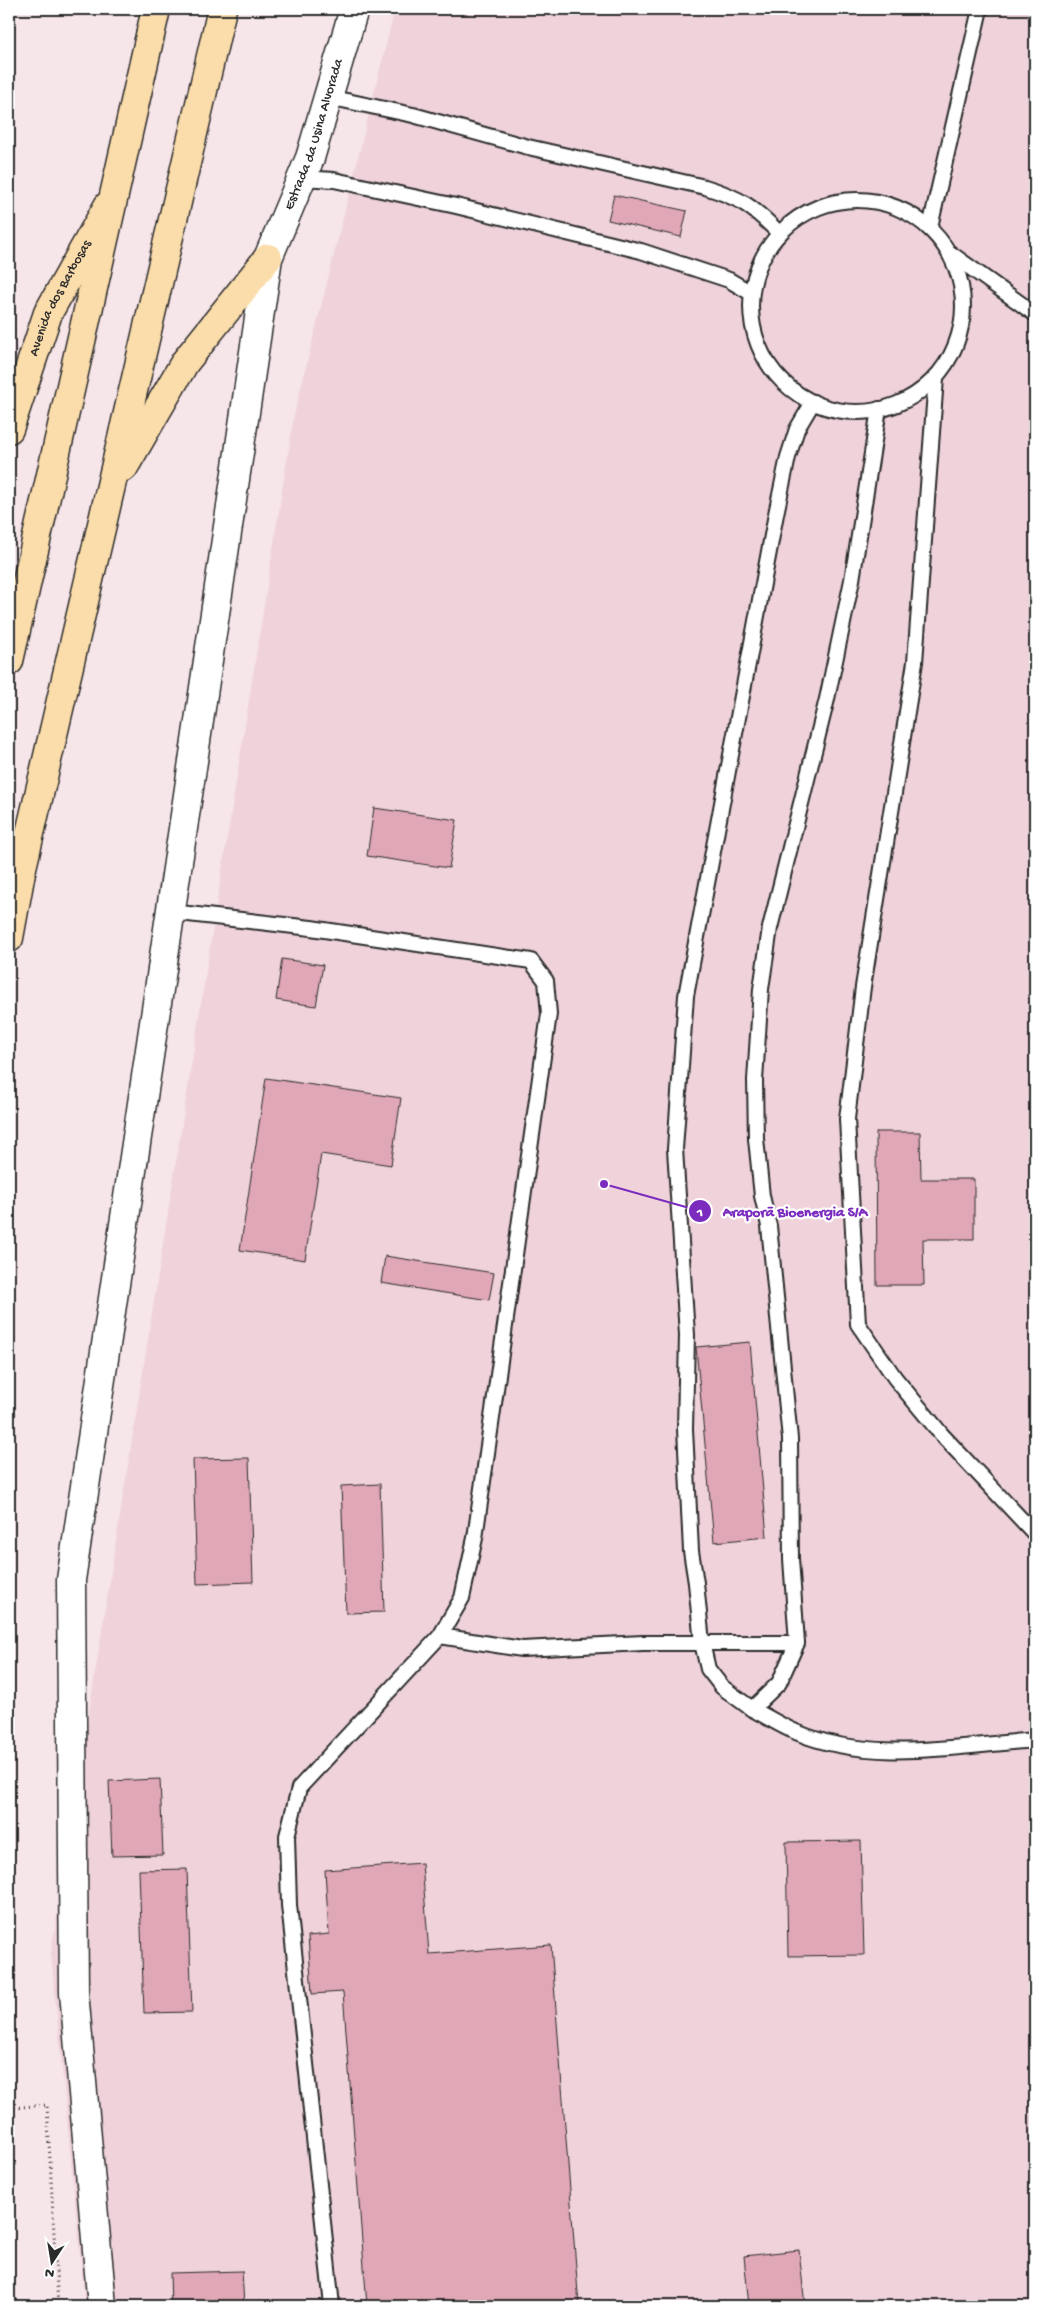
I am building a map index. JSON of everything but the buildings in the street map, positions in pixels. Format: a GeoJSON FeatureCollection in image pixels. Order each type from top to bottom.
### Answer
{"type":"FeatureCollection","features":[{"type":"Feature","properties":{"kind":"highway"},"geometry":{"type":"LineString","coordinates":[[9,661],[156,9]]}},
{"type":"Feature","properties":{"kind":"highway"},"geometry":{"type":"LineString","coordinates":[[9,938],[23,863],[222,9]]}},
{"type":"Feature","properties":{"kind":"highway","name":"Avenida dos Barbosas"},"geometry":{"type":"LineString","coordinates":[[9,429],[48,313],[112,200]]}},
{"type":"Feature","properties":{"kind":"highway"},"geometry":{"type":"LineString","coordinates":[[109,492],[185,362],[268,258]]}},
{"type":"Feature","properties":{"kind":"street"},"geometry":{"type":"LineString","coordinates":[[333,9],[342,50]]}},
{"type":"Feature","properties":{"kind":"street","name":"Estrada da Usina Alvorada"},"geometry":{"type":"LineString","coordinates":[[102,2306],[74,1992],[71,1580],[268,258],[310,158],[354,9]]}},
{"type":"Feature","properties":{"kind":"lane"},"geometry":{"type":"LineString","coordinates":[[930,227],[980,9]]}},
{"type":"Feature","properties":{"kind":"lane"},"geometry":{"type":"LineString","coordinates":[[328,97],[414,115],[528,147],[705,187],[734,196],[758,213],[779,233]]}},
{"type":"Feature","properties":{"kind":"lane"},"geometry":{"type":"LineString","coordinates":[[302,178],[334,180],[580,235],[671,260],[729,280],[751,293]]}},
{"type":"Feature","properties":{"kind":"lane"},"geometry":{"type":"LineString","coordinates":[[869,200],[902,209],[930,227],[950,254],[962,285],[963,318],[954,350],[936,378],[910,398],[879,409],[845,411],[813,402],[785,384],[764,358],[753,326],[751,293],[760,261],[779,233],[805,213],[836,202],[869,200]]}},
{"type":"Feature","properties":{"kind":"lane"},"geometry":{"type":"LineString","coordinates":[[950,254],[1035,314]]}},
{"type":"Feature","properties":{"kind":"lane"},"geometry":{"type":"LineString","coordinates":[[936,378],[915,662],[863,987],[848,1120],[858,1324],[895,1378],[942,1435],[1035,1534]]}},
{"type":"Feature","properties":{"kind":"lane"},"geometry":{"type":"LineString","coordinates":[[813,402],[797,429],[788,457],[686,996],[676,1149],[687,1335],[685,1429],[691,1551],[702,1643],[708,1669],[722,1687],[752,1708],[796,1732],[842,1746],[898,1751],[1035,1740]]}},
{"type":"Feature","properties":{"kind":"lane"},"geometry":{"type":"LineString","coordinates":[[752,1708],[779,1683],[797,1643],[791,1559],[790,1439],[769,1226],[762,1196],[756,1139],[755,1080],[758,1018],[770,928],[827,699],[852,580],[879,409]]}},
{"type":"Feature","properties":{"kind":"lane"},"geometry":{"type":"LineString","coordinates":[[171,912],[310,928],[531,961],[546,981],[548,1014],[475,1538],[462,1598],[440,1636],[299,1788],[287,1836],[289,1905],[332,2306]]}},
{"type":"Feature","properties":{"kind":"lane"},"geometry":{"type":"LineString","coordinates":[[440,1636],[522,1649],[643,1643],[797,1643]]}},
{"type":"Feature","properties":{"kind":"path"},"geometry":{"type":"LineString","coordinates":[[9,2108],[47,2105],[58,2306]]}},
{"type":"Feature","properties":{"kind":"shaded area"},"geometry":{"type":"Polygon","coordinates":[[[395,9],[1035,9],[1035,2306],[85,2306],[51,1953],[294,416],[395,9]]]}},
{"type":"Feature","properties":{"kind":"place","name":"Araporã Bioenergia S/A"},"geometry":{"type":"Point","coordinates":[604,1184]}}]}
